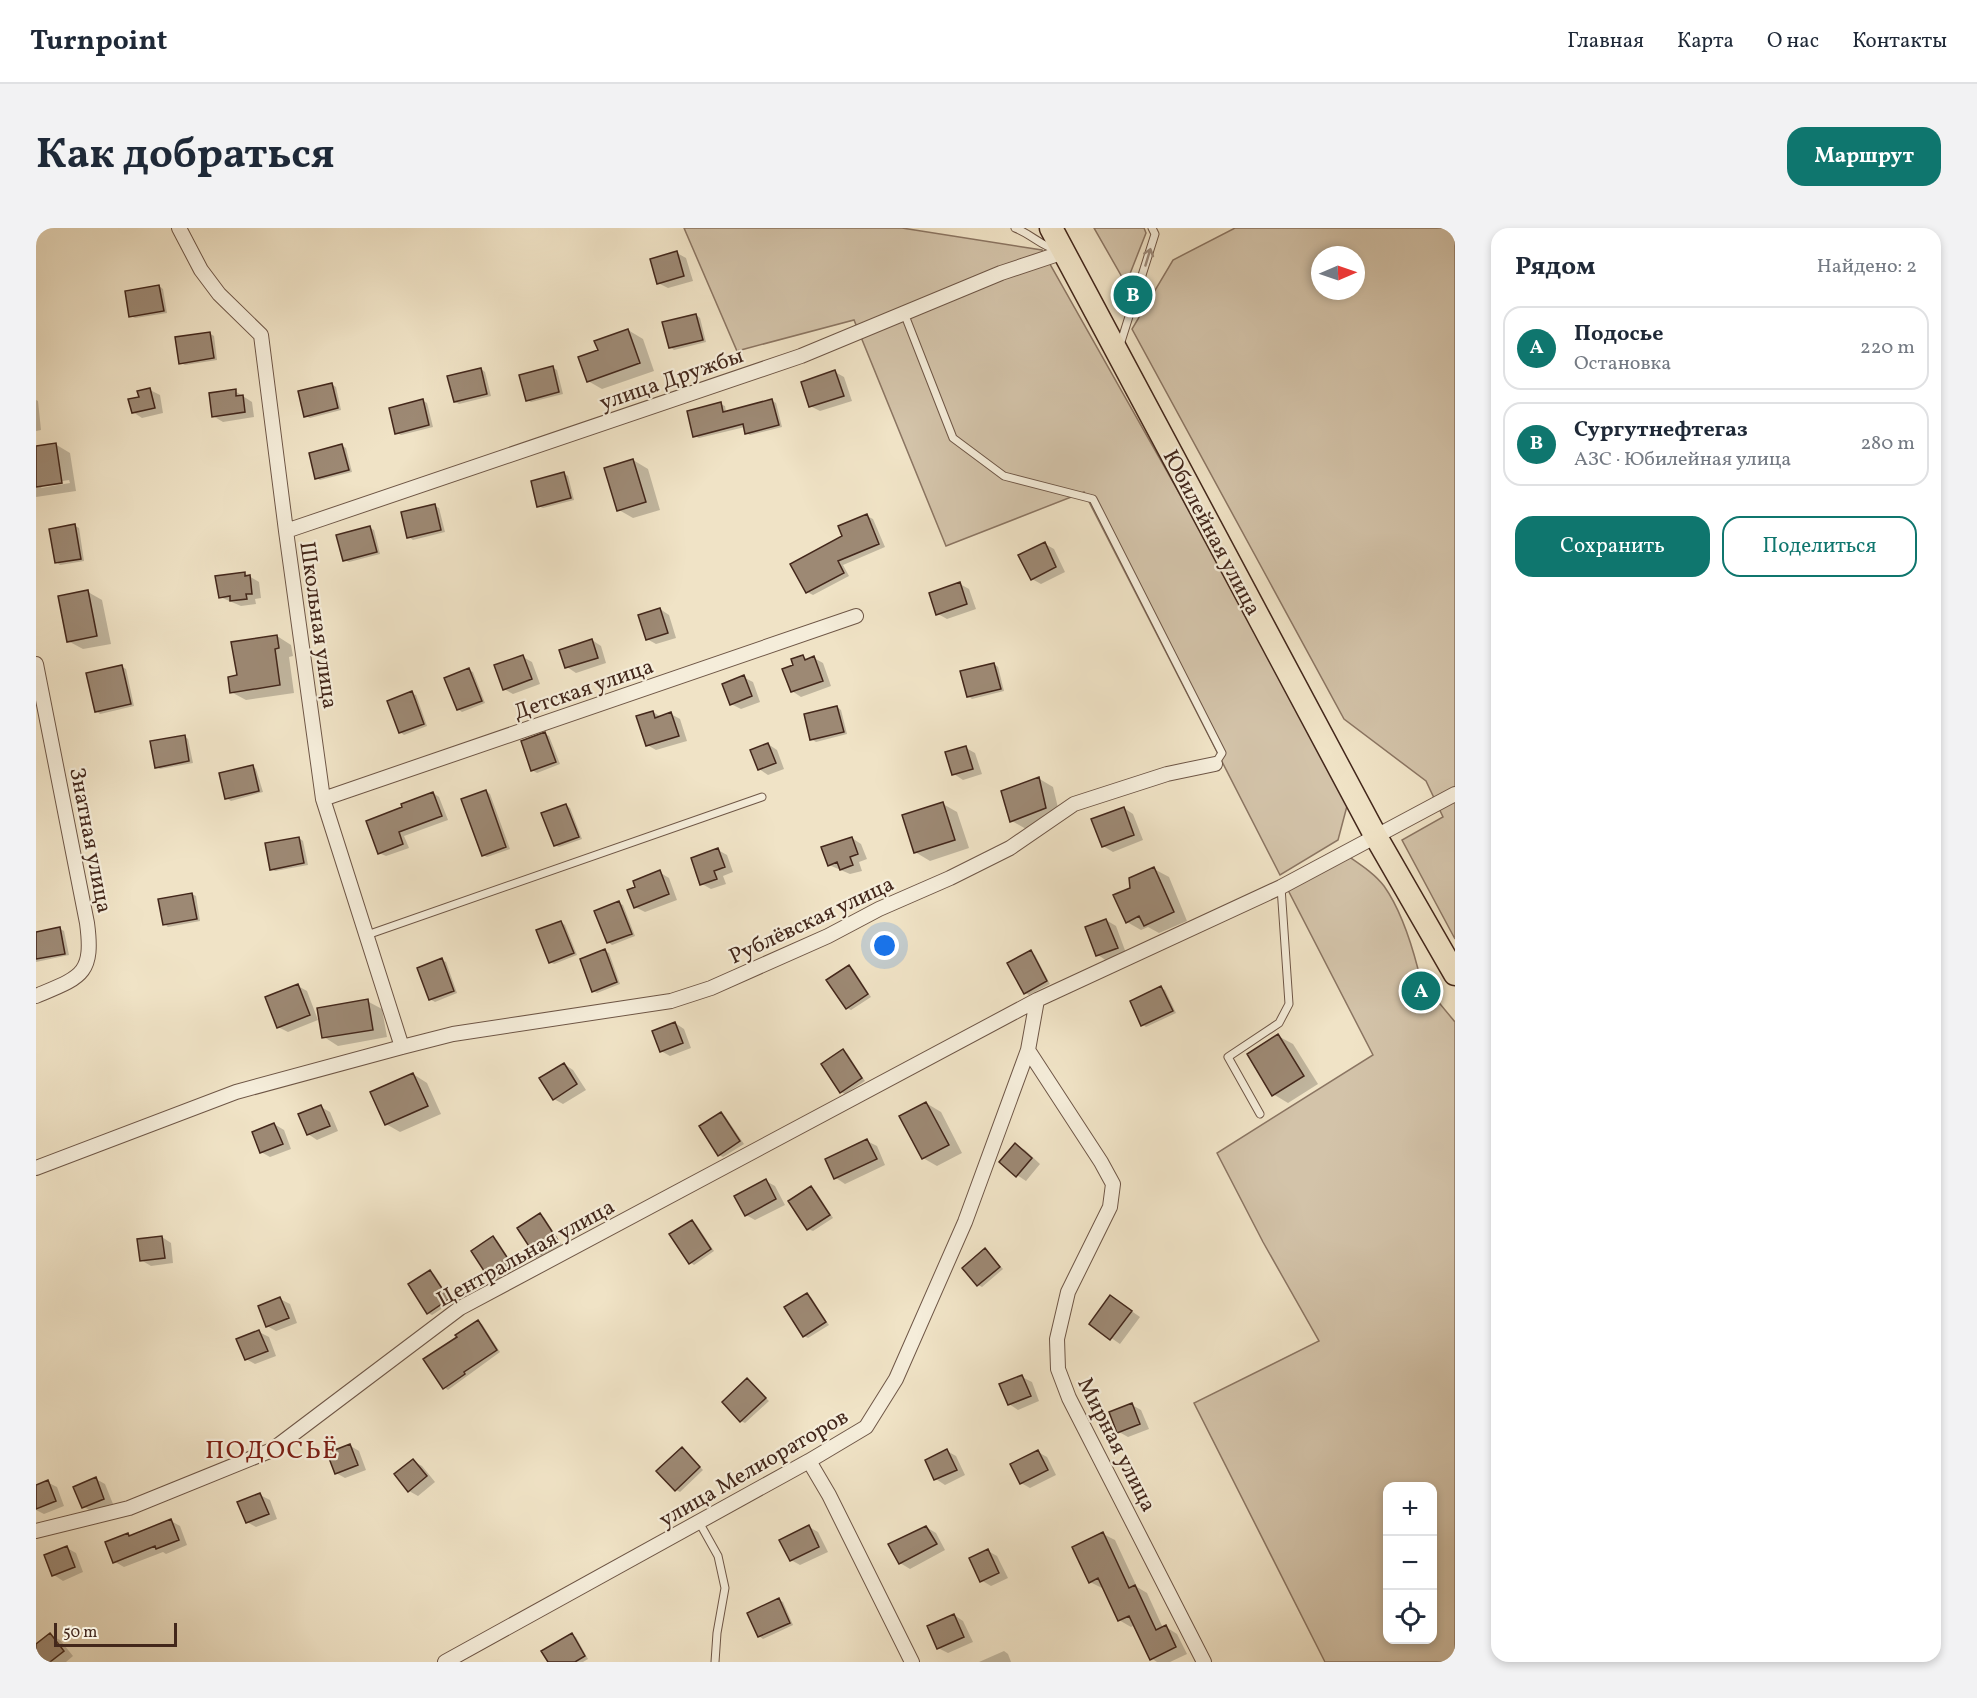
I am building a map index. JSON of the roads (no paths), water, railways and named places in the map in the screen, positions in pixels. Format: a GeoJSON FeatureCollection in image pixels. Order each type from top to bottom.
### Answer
{"type":"FeatureCollection","features":[{"type":"Feature","properties":{"kind":"highway","name":"Юбилейная улица"},"geometry":{"type":"LineString","coordinates":[[1051,228],[1375,835],[1455,974]]}},
{"type":"Feature","properties":{"kind":"street","name":"Школьная улица"},"geometry":{"type":"LineString","coordinates":[[179,228],[201,270],[219,294],[261,335],[323,799],[402,1047]]}},
{"type":"Feature","properties":{"kind":"street","name":"улица Дружбы"},"geometry":{"type":"LineString","coordinates":[[286,531],[801,356],[1001,273],[1064,252]]}},
{"type":"Feature","properties":{"kind":"street","name":"Детская улица"},"geometry":{"type":"LineString","coordinates":[[323,799],[856,616]]}},
{"type":"Feature","properties":{"kind":"street","name":"Знатная улица"},"geometry":{"type":"LineString","coordinates":[[36,664],[90,948],[84,970],[67,983],[36,996]]}},
{"type":"Feature","properties":{"kind":"street","name":"Рублёвская улица"},"geometry":{"type":"LineString","coordinates":[[36,1168],[236,1092],[402,1047],[453,1034],[671,1001],[711,988],[828,936],[879,909],[950,879],[1010,848],[1074,804],[1167,774],[1215,764]]}},
{"type":"Feature","properties":{"kind":"street","name":"Центральная улица"},"geometry":{"type":"LineString","coordinates":[[36,1531],[129,1508],[272,1450],[460,1308],[1037,1000],[1281,887],[1455,794]]}},
{"type":"Feature","properties":{"kind":"street","name":"улица Мелиораторов"},"geometry":{"type":"LineString","coordinates":[[445,1662],[809,1461],[866,1427],[896,1379],[965,1222],[1028,1050],[1037,1000]]}},
{"type":"Feature","properties":{"kind":"street","name":"Мирная улица"},"geometry":{"type":"LineString","coordinates":[[1028,1050],[1113,1184],[1110,1207],[1068,1292],[1057,1339],[1058,1369],[1069,1398],[1204,1662]]}},
{"type":"Feature","properties":{"kind":"street"},"geometry":{"type":"LineString","coordinates":[[809,1461],[829,1496],[912,1662]]}},
{"type":"Feature","properties":{"kind":"lane"},"geometry":{"type":"LineString","coordinates":[[1015,228],[1028,233],[1046,248],[1064,252]]}},
{"type":"Feature","properties":{"kind":"lane"},"geometry":{"type":"LineString","coordinates":[[1118,353],[1155,234],[1152,228]]}},
{"type":"Feature","properties":{"kind":"lane"},"geometry":{"type":"LineString","coordinates":[[904,313],[953,438],[1004,476],[1093,499],[1222,753],[1215,764]]}},
{"type":"Feature","properties":{"kind":"lane"},"geometry":{"type":"LineString","coordinates":[[367,936],[762,796]]}},
{"type":"Feature","properties":{"kind":"lane"},"geometry":{"type":"LineString","coordinates":[[1260,1114],[1228,1057],[1279,1023],[1289,1004],[1281,887]]}},
{"type":"Feature","properties":{"kind":"lane"},"geometry":{"type":"LineString","coordinates":[[699,1522],[718,1556],[725,1588],[717,1633],[715,1662]]}},
{"type":"Feature","properties":{"kind":"place","name":"Сургутнефтегаз"},"geometry":{"type":"Point","coordinates":[1133,295]}},
{"type":"Feature","properties":{"kind":"place","name":"Подосье"},"geometry":{"type":"Point","coordinates":[1421,991]}},
{"type":"Feature","properties":{"kind":"district","name":"ПОДОСЬЁ"},"geometry":{"type":"Point","coordinates":[272,1449]}}]}
